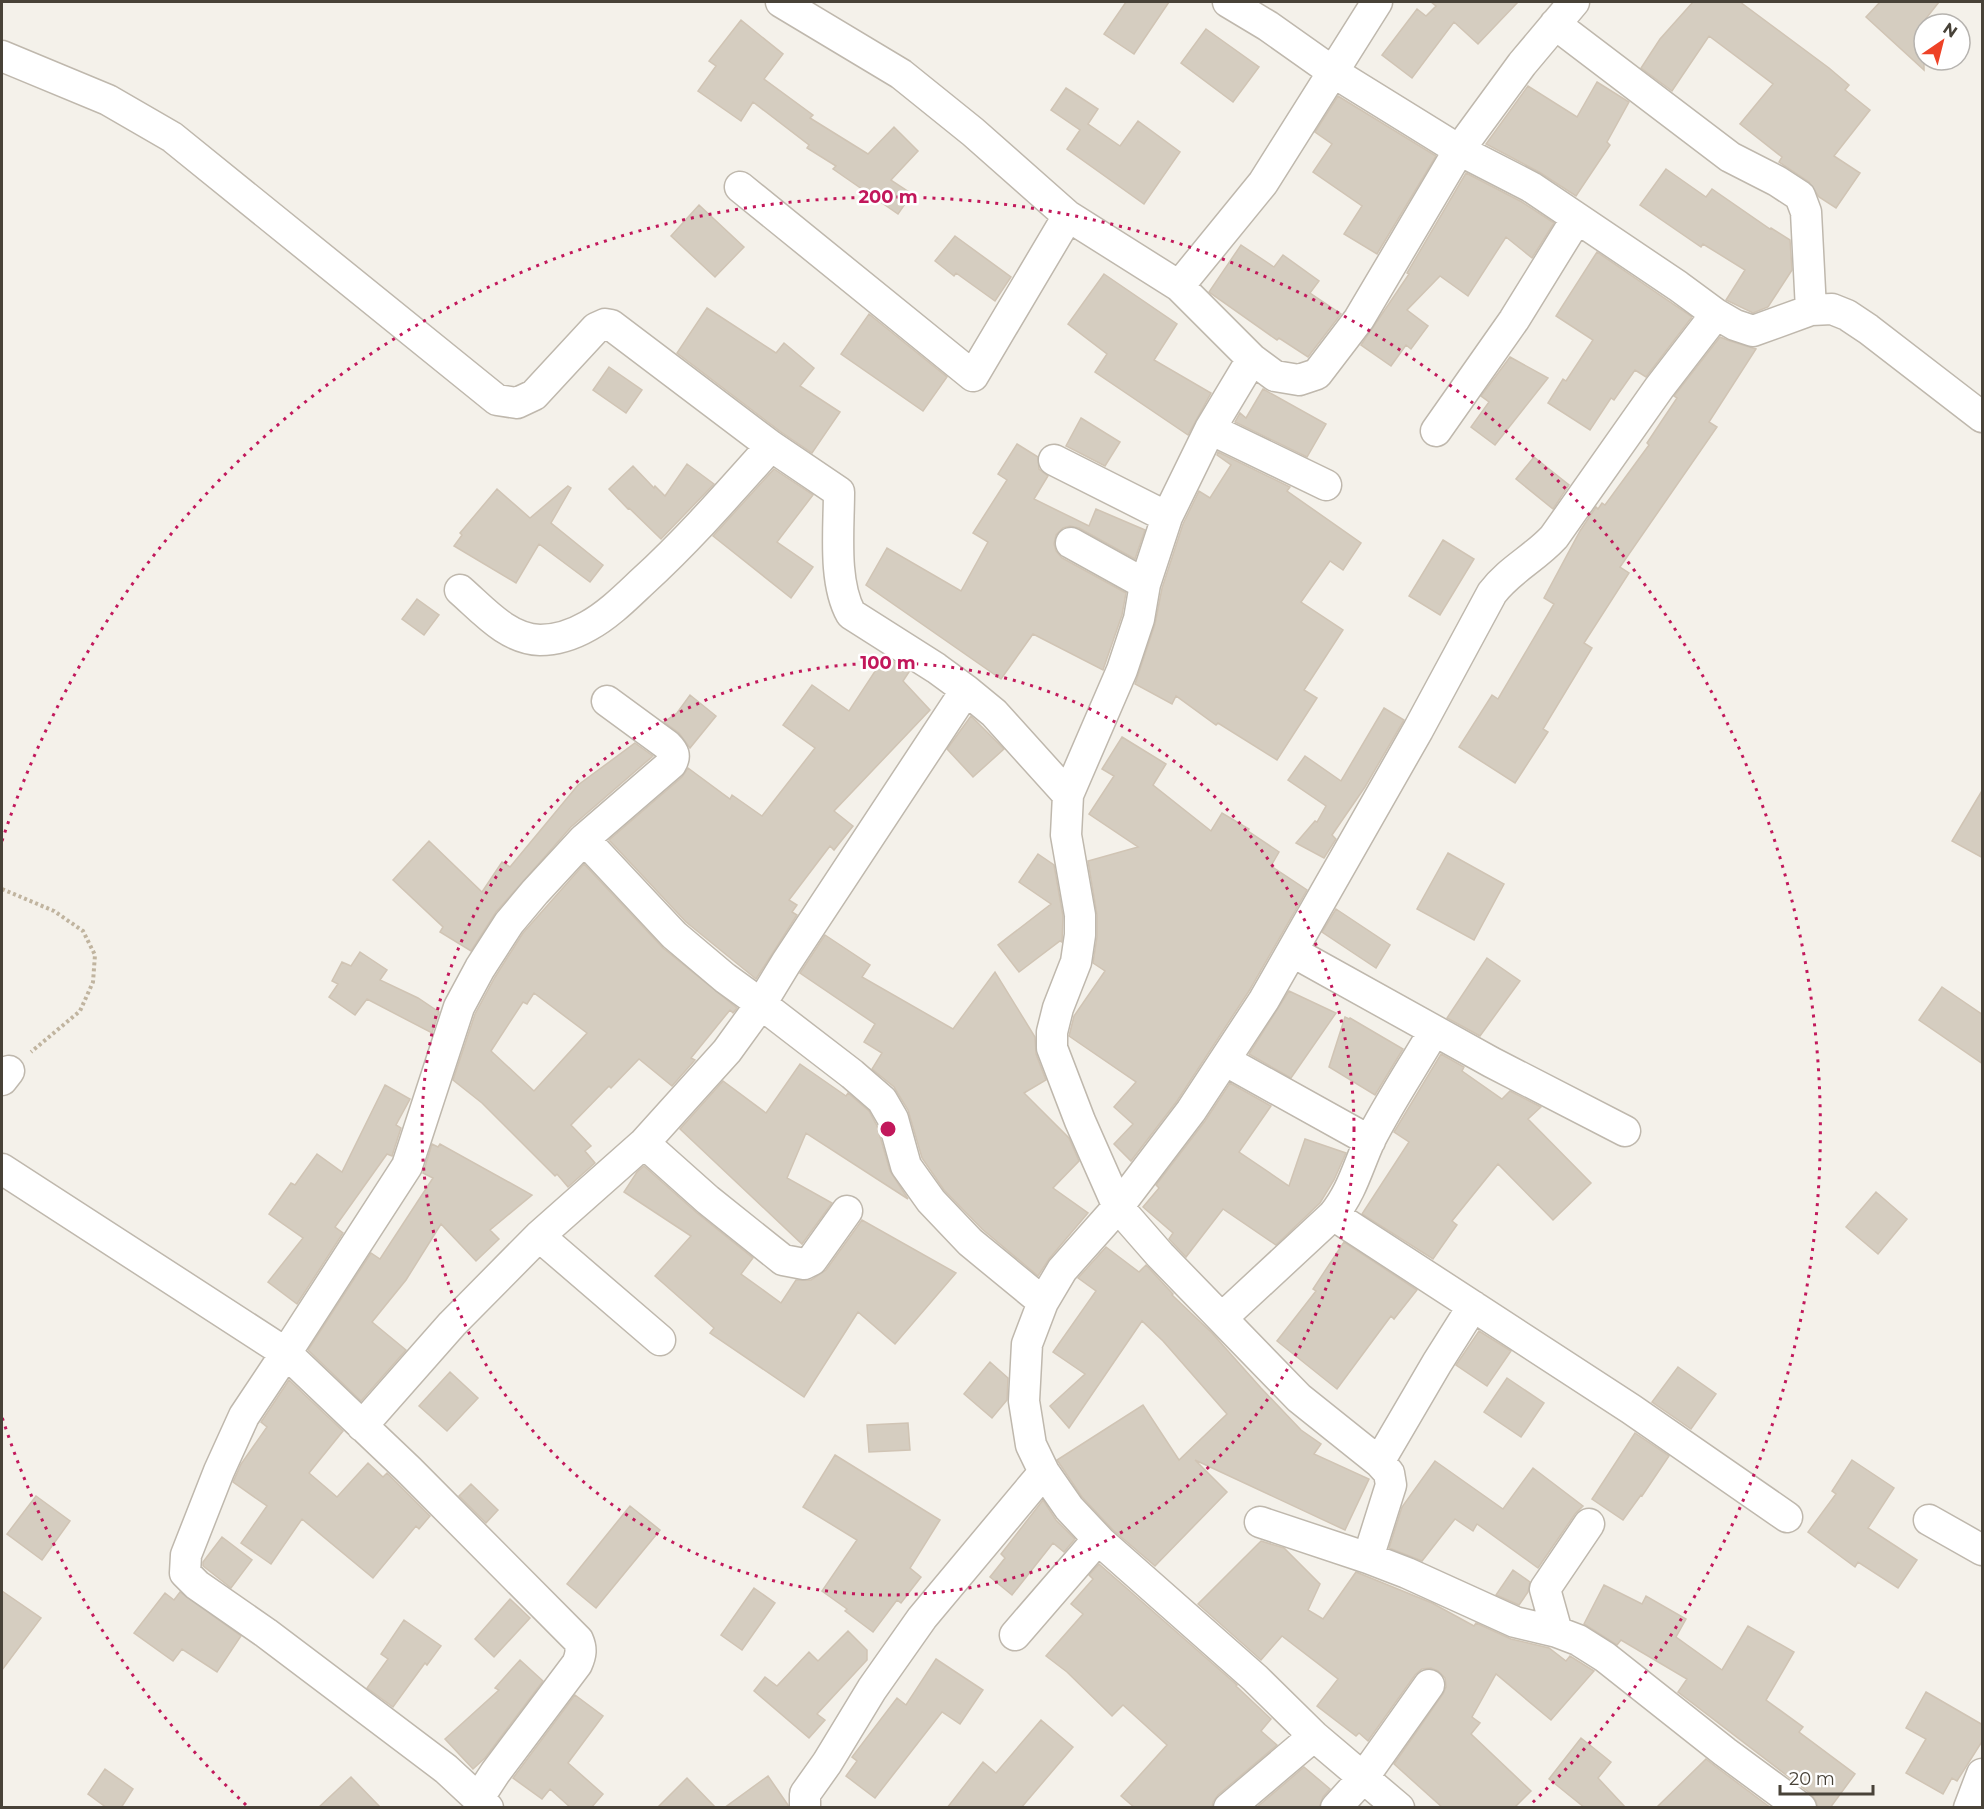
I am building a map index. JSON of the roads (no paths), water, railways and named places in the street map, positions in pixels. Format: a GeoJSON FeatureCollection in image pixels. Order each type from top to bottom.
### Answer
{"type":"FeatureCollection","features":[{"type":"Feature","properties":{"kind":"street"},"geometry":{"type":"LineString","coordinates":[[781,2],[901,74],[973,132],[1068,216],[1179,286],[1252,359],[1275,376],[1299,380],[1317,374],[1359,320],[1459,150],[1522,64],[1565,13],[1730,157],[1777,181],[1800,196],[1806,212],[1810,310]]}},
{"type":"Feature","properties":{"kind":"street"},"geometry":{"type":"LineString","coordinates":[[1228,2],[1268,26],[1333,72],[1459,150],[1531,188],[1735,325],[1753,331],[1810,310],[1832,309],[1847,315],[1983,417]]}},
{"type":"Feature","properties":{"kind":"street"},"geometry":{"type":"LineString","coordinates":[[1179,286],[1263,183],[1377,2]]}},
{"type":"Feature","properties":{"kind":"street"},"geometry":{"type":"LineString","coordinates":[[2,57],[108,99],[172,137],[497,400],[517,403],[534,394],[596,328],[605,324],[611,325],[771,446],[839,492],[843,600],[851,614],[936,668],[994,713],[1068,795]]}},
{"type":"Feature","properties":{"kind":"street"},"geometry":{"type":"LineString","coordinates":[[740,187],[973,376],[1068,216]]}},
{"type":"Feature","properties":{"kind":"street"},"geometry":{"type":"LineString","coordinates":[[1436,431],[1514,320],[1577,218]]}},
{"type":"Feature","properties":{"kind":"street"},"geometry":{"type":"LineString","coordinates":[[1400,1808],[1314,1736],[1255,1678],[1098,1539],[1069,1508],[1044,1472],[1031,1445],[1024,1401],[1027,1344],[1043,1302],[1062,1270],[1118,1207],[1226,1061],[1293,952],[1492,593],[1501,581],[1544,548],[1554,537],[1659,388],[1716,314]]}},
{"type":"Feature","properties":{"kind":"street"},"geometry":{"type":"LineString","coordinates":[[1252,359],[1210,429],[1167,517],[1145,584],[1139,620],[1122,670],[1068,795],[1066,835],[1080,915],[1080,935],[1076,962],[1058,1008],[1052,1032],[1052,1048],[1080,1121],[1118,1207],[1160,1255],[1299,1398],[1379,1462],[1389,1473],[1391,1485],[1368,1558]]}},
{"type":"Feature","properties":{"kind":"street"},"geometry":{"type":"LineString","coordinates":[[1210,429],[1326,485]]}},
{"type":"Feature","properties":{"kind":"street"},"geometry":{"type":"LineString","coordinates":[[460,590],[508,632],[525,637],[540,640],[562,637],[588,626],[620,603],[667,559],[698,528],[771,446]]}},
{"type":"Feature","properties":{"kind":"street"},"geometry":{"type":"LineString","coordinates":[[1054,460],[1167,517]]}},
{"type":"Feature","properties":{"kind":"street"},"geometry":{"type":"LineString","coordinates":[[1071,543],[1145,584]]}},
{"type":"Feature","properties":{"kind":"street"},"geometry":{"type":"LineString","coordinates":[[362,1426],[452,1324],[539,1236],[644,1143],[726,1051],[761,1004],[966,690]]}},
{"type":"Feature","properties":{"kind":"street"},"geometry":{"type":"LineString","coordinates":[[2,1169],[286,1353],[424,1486],[578,1640],[580,1658],[577,1664],[495,1773],[483,1803],[446,1769],[266,1633],[196,1585],[185,1573],[186,1555],[219,1471],[244,1416],[286,1353],[407,1166],[459,1007],[480,968],[509,923],[584,839],[674,759],[673,751],[667,745],[607,701]]}},
{"type":"Feature","properties":{"kind":"street"},"geometry":{"type":"LineString","coordinates":[[584,839],[674,935],[725,978],[852,1074],[882,1100],[893,1119],[906,1166],[931,1201],[970,1242],[1043,1302]]}},
{"type":"Feature","properties":{"kind":"street"},"geometry":{"type":"LineString","coordinates":[[1293,952],[1434,1031],[1625,1131]]}},
{"type":"Feature","properties":{"kind":"street"},"geometry":{"type":"LineString","coordinates":[[1222,1318],[1333,1215],[1352,1186],[1370,1141],[1434,1031]]}},
{"type":"Feature","properties":{"kind":"street"},"geometry":{"type":"LineString","coordinates":[[1226,1061],[1370,1141]]}},
{"type":"Feature","properties":{"kind":"street"},"geometry":{"type":"LineString","coordinates":[[644,1143],[733,1221],[783,1260],[804,1264],[812,1260],[847,1211]]}},
{"type":"Feature","properties":{"kind":"street"},"geometry":{"type":"LineString","coordinates":[[1333,1215],[1631,1409],[1787,1517]]}},
{"type":"Feature","properties":{"kind":"street"},"geometry":{"type":"LineString","coordinates":[[539,1236],[660,1340]]}},
{"type":"Feature","properties":{"kind":"street"},"geometry":{"type":"LineString","coordinates":[[1379,1462],[1473,1306]]}},
{"type":"Feature","properties":{"kind":"street"},"geometry":{"type":"LineString","coordinates":[[805,1808],[806,1794],[872,1689],[909,1636],[1044,1472]]}},
{"type":"Feature","properties":{"kind":"street"},"geometry":{"type":"LineString","coordinates":[[1929,1520],[1983,1550]]}},
{"type":"Feature","properties":{"kind":"street"},"geometry":{"type":"LineString","coordinates":[[1260,1522],[1368,1558],[1515,1622],[1557,1632],[1578,1640],[1605,1657],[1725,1752],[1801,1808]]}},
{"type":"Feature","properties":{"kind":"street"},"geometry":{"type":"LineString","coordinates":[[1557,1632],[1545,1589],[1589,1524]]}},
{"type":"Feature","properties":{"kind":"street"},"geometry":{"type":"LineString","coordinates":[[1015,1635],[1098,1539]]}},
{"type":"Feature","properties":{"kind":"street"},"geometry":{"type":"LineString","coordinates":[[1336,1808],[1363,1778],[1430,1685]]}},
{"type":"Feature","properties":{"kind":"street"},"geometry":{"type":"LineString","coordinates":[[1229,1808],[1314,1736]]}},
{"type":"Feature","properties":{"kind":"street"},"geometry":{"type":"LineString","coordinates":[[1969,1808],[1983,1774]]}}]}
